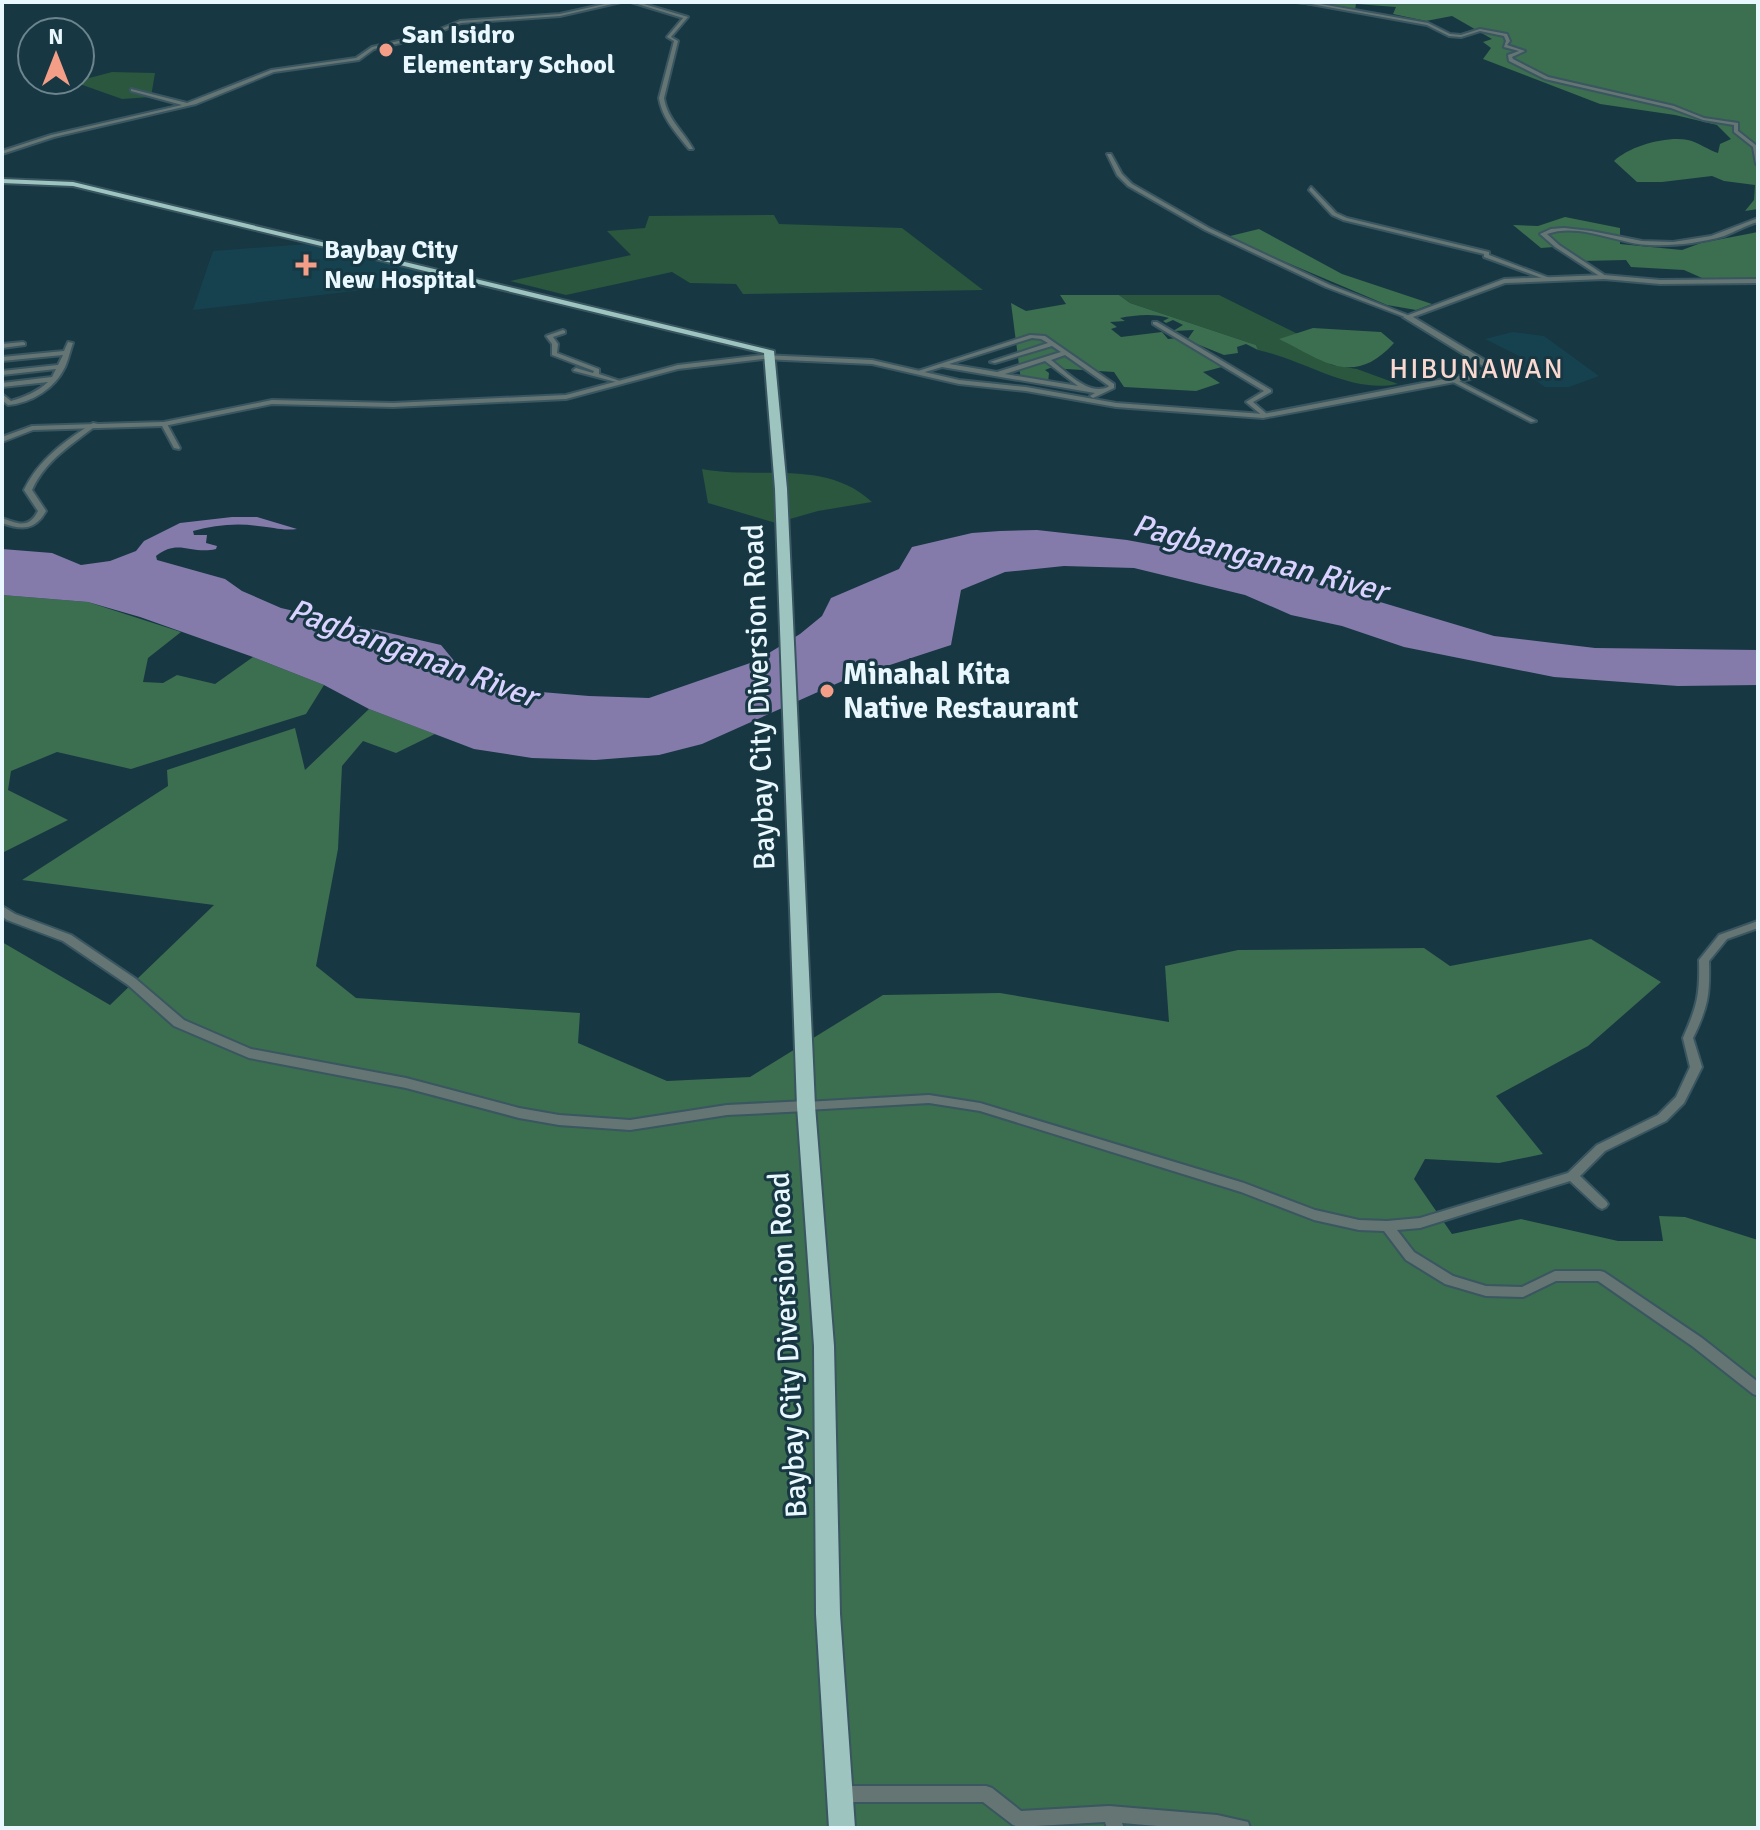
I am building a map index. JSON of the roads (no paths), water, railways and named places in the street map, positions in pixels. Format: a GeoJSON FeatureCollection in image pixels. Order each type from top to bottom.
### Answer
{"type":"FeatureCollection","features":[{"type":"Feature","properties":{"kind":"highway"},"geometry":{"type":"LineString","coordinates":[[2,181],[73,184],[762,347],[769,350],[769,357]]}},
{"type":"Feature","properties":{"kind":"highway","name":"Baybay City Diversion Road"},"geometry":{"type":"LineString","coordinates":[[769,357],[781,489],[806,1106],[824,1346],[828,1614],[842,1828]]}},
{"type":"Feature","properties":{"kind":"street"},"geometry":{"type":"LineString","coordinates":[[2,150],[187,105],[273,71],[357,59],[373,48],[426,36],[460,22],[560,15],[619,2]]}},
{"type":"Feature","properties":{"kind":"street"},"geometry":{"type":"LineString","coordinates":[[633,2],[686,17],[669,37],[676,41],[660,99],[665,117],[691,148]]}},
{"type":"Feature","properties":{"kind":"street"},"geometry":{"type":"LineString","coordinates":[[1302,2],[1428,24],[1454,36],[1480,30],[1506,35],[1508,41],[1505,46],[1523,51],[1510,56],[1511,60],[1547,78],[1672,107],[1703,119],[1736,124],[1736,131],[1755,146],[1758,164]]}},
{"type":"Feature","properties":{"kind":"street"},"geometry":{"type":"LineString","coordinates":[[133,90],[187,105]]}},
{"type":"Feature","properties":{"kind":"street"},"geometry":{"type":"LineString","coordinates":[[2,440],[32,428],[164,424],[272,402],[387,406],[563,397],[676,367],[769,357],[872,362],[959,382],[1022,388],[1120,405],[1266,416],[1492,370],[1439,335],[1411,322],[1407,316],[1328,286],[1207,229],[1130,185],[1120,175],[1109,155]]}},
{"type":"Feature","properties":{"kind":"street"},"geometry":{"type":"LineString","coordinates":[[1311,189],[1327,207],[1345,219],[1487,253],[1486,256],[1552,280]]}},
{"type":"Feature","properties":{"kind":"street"},"geometry":{"type":"LineString","coordinates":[[1604,277],[1543,234],[1554,229],[1570,230],[1637,242],[1669,244],[1720,235],[1758,220]]}},
{"type":"Feature","properties":{"kind":"street"},"geometry":{"type":"LineString","coordinates":[[1407,316],[1493,283],[1604,277],[1673,282],[1758,281]]}},
{"type":"Feature","properties":{"kind":"street"},"geometry":{"type":"LineString","coordinates":[[1155,323],[1193,344],[1222,366],[1269,391],[1249,402],[1266,416]]}},
{"type":"Feature","properties":{"kind":"street"},"geometry":{"type":"LineString","coordinates":[[563,332],[548,336],[555,344],[554,354],[598,371],[595,376]]}},
{"type":"Feature","properties":{"kind":"street"},"geometry":{"type":"LineString","coordinates":[[918,372],[1032,336],[1043,337],[1112,385],[1093,396]]}},
{"type":"Feature","properties":{"kind":"street"},"geometry":{"type":"LineString","coordinates":[[2,396],[10,404],[39,396],[55,379],[70,343]]}},
{"type":"Feature","properties":{"kind":"street"},"geometry":{"type":"LineString","coordinates":[[2,346],[23,344]]}},
{"type":"Feature","properties":{"kind":"street"},"geometry":{"type":"LineString","coordinates":[[993,362],[1053,344]]}},
{"type":"Feature","properties":{"kind":"street"},"geometry":{"type":"LineString","coordinates":[[2,359],[67,353]]}},
{"type":"Feature","properties":{"kind":"street"},"geometry":{"type":"LineString","coordinates":[[977,353],[1008,371]]}},
{"type":"Feature","properties":{"kind":"street"},"geometry":{"type":"LineString","coordinates":[[982,379],[1066,353]]}},
{"type":"Feature","properties":{"kind":"street"},"geometry":{"type":"LineString","coordinates":[[1046,359],[1086,389]]}},
{"type":"Feature","properties":{"kind":"street"},"geometry":{"type":"LineString","coordinates":[[941,365],[1102,392]]}},
{"type":"Feature","properties":{"kind":"street"},"geometry":{"type":"LineString","coordinates":[[1025,366],[1049,383]]}},
{"type":"Feature","properties":{"kind":"street"},"geometry":{"type":"LineString","coordinates":[[2,373],[62,367]]}},
{"type":"Feature","properties":{"kind":"street"},"geometry":{"type":"LineString","coordinates":[[576,370],[618,382]]}},
{"type":"Feature","properties":{"kind":"street"},"geometry":{"type":"LineString","coordinates":[[2,385],[55,379]]}},
{"type":"Feature","properties":{"kind":"street"},"geometry":{"type":"LineString","coordinates":[[1453,380],[1533,421]]}},
{"type":"Feature","properties":{"kind":"street"},"geometry":{"type":"LineString","coordinates":[[2,520],[19,527],[33,524],[40,517],[42,511],[28,490],[31,482],[66,442],[95,424]]}},
{"type":"Feature","properties":{"kind":"street"},"geometry":{"type":"LineString","coordinates":[[164,424],[177,448]]}},
{"type":"Feature","properties":{"kind":"street"},"geometry":{"type":"LineString","coordinates":[[2,910],[11,917],[67,938],[132,982],[179,1023],[249,1053],[406,1083],[519,1113],[559,1120],[630,1125],[727,1110],[929,1099],[980,1107],[1244,1188],[1314,1215],[1359,1225],[1387,1226],[1420,1223],[1572,1176],[1601,1148],[1662,1118],[1680,1100],[1696,1067],[1688,1038],[1699,1014],[1706,985],[1704,960],[1722,938],[1758,924]]}},
{"type":"Feature","properties":{"kind":"street"},"geometry":{"type":"LineString","coordinates":[[1572,1176],[1602,1204]]}},
{"type":"Feature","properties":{"kind":"street"},"geometry":{"type":"LineString","coordinates":[[1387,1226],[1410,1256],[1449,1280],[1486,1291],[1523,1292],[1555,1276],[1600,1276],[1697,1342],[1758,1390]]}},
{"type":"Feature","properties":{"kind":"street"},"geometry":{"type":"LineString","coordinates":[[840,1794],[986,1794],[1019,1819],[1217,1823],[1242,1828]]}},
{"type":"Feature","properties":{"kind":"water","name":"Pagbanganan River"},"geometry":{"type":"Polygon","coordinates":[[[257,517],[297,529],[226,525],[201,529],[193,531],[194,535],[207,535],[206,543],[217,546],[216,549],[171,548],[156,556],[157,560],[225,579],[242,591],[281,608],[441,645],[470,680],[504,689],[649,698],[756,661],[800,634],[822,616],[831,598],[899,569],[912,547],[972,533],[1037,530],[1127,540],[1299,572],[1350,593],[1494,636],[1595,648],[1758,650],[1758,685],[1678,686],[1554,677],[1404,647],[1342,626],[1291,615],[1245,595],[1134,568],[1064,566],[1005,572],[961,590],[951,645],[847,679],[702,744],[659,755],[595,760],[532,758],[474,749],[369,709],[324,685],[140,617],[88,602],[2,595],[2,549],[52,553],[81,565],[110,561],[136,551],[144,541],[180,523],[257,517]]]}},
{"type":"Feature","properties":{"kind":"place","name":"San Isidro Elementary School"},"geometry":{"type":"Point","coordinates":[386,50]}},
{"type":"Feature","properties":{"kind":"place","name":"Baybay City New Hospital"},"geometry":{"type":"Point","coordinates":[306,265]}},
{"type":"Feature","properties":{"kind":"place","name":"Minahal Kita Native Restaurant"},"geometry":{"type":"Point","coordinates":[827,691]}},
{"type":"Feature","properties":{"kind":"district","name":"HIBUNAWAN"},"geometry":{"type":"Point","coordinates":[1477,369]}}]}
